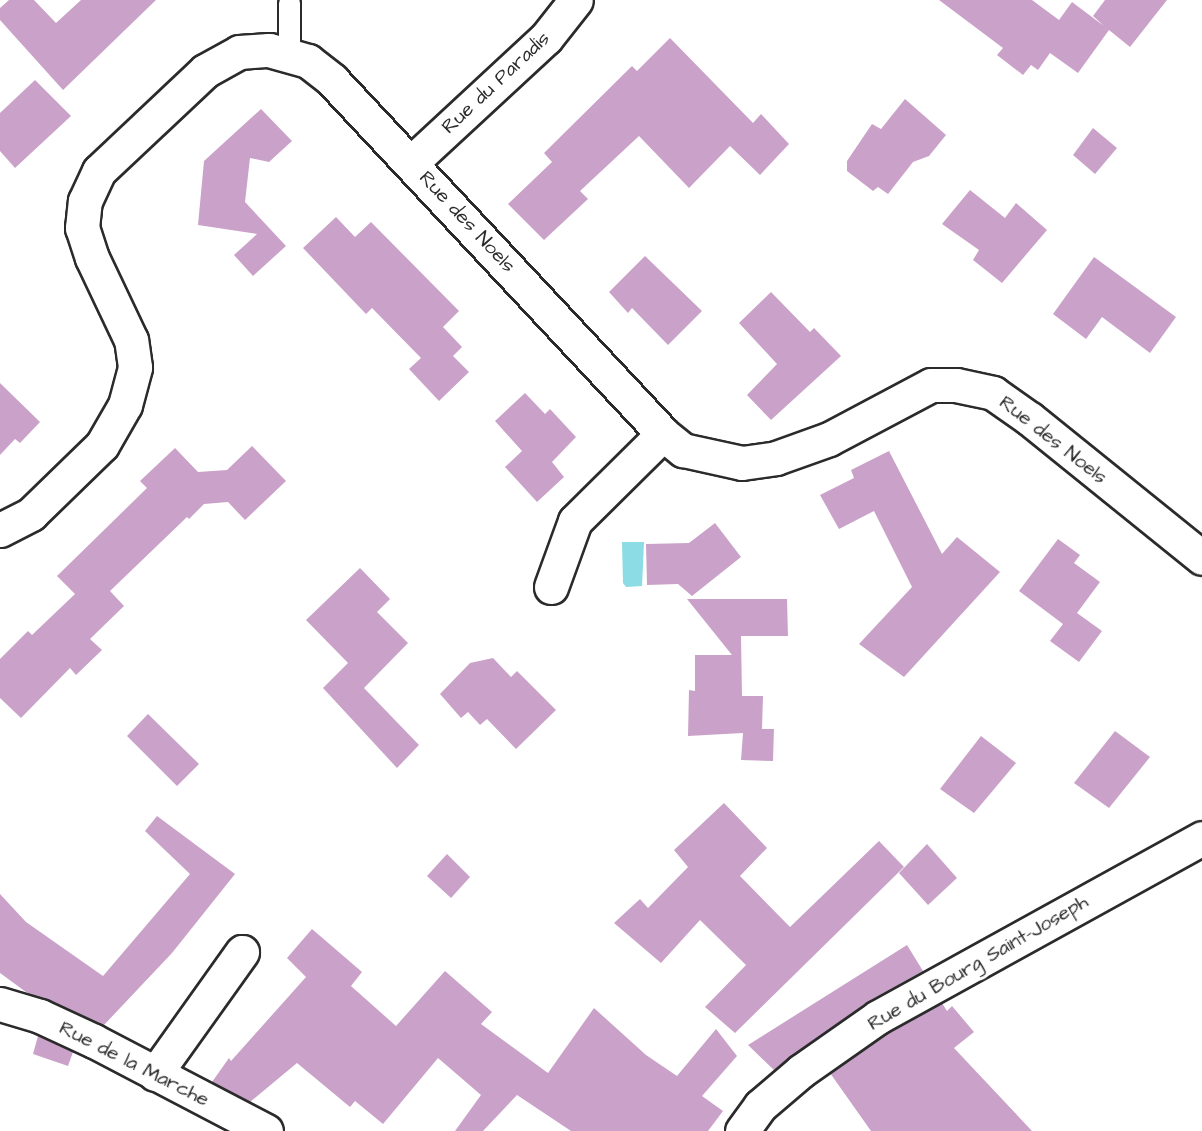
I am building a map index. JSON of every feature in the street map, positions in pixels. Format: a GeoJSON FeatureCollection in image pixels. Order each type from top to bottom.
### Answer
{"type":"FeatureCollection","features":[{"type":"Feature","properties":{"kind":"street","name":"Rue du Paradis"},"geometry":{"type":"LineString","coordinates":[[412,162],[546,38],[576,0]]}},
{"type":"Feature","properties":{"kind":"street","name":"Rue des Noels"},"geometry":{"type":"LineString","coordinates":[[0,530],[32,514],[102,445],[128,397],[135,367],[131,340],[92,258],[82,228],[85,201],[99,171],[204,71],[240,52],[269,50],[308,61],[332,80],[412,162],[663,434],[683,450],[742,463],[776,458],[829,439],[931,386],[956,386],[993,393],[1202,558]]}},
{"type":"Feature","properties":{"kind":"street"},"geometry":{"type":"LineString","coordinates":[[551,587],[575,521],[663,434]]}},
{"type":"Feature","properties":{"kind":"street","name":"Rue du Bourg Saint-Joseph"},"geometry":{"type":"LineString","coordinates":[[742,1131],[760,1106],[801,1071],[878,1017],[1202,838]]}},
{"type":"Feature","properties":{"kind":"street"},"geometry":{"type":"LineString","coordinates":[[155,1074],[242,952]]}},
{"type":"Feature","properties":{"kind":"street","name":"Rue de la Marche"},"geometry":{"type":"LineString","coordinates":[[0,1004],[51,1021],[266,1131]]}},
{"type":"Feature","properties":{"kind":"lane"},"geometry":{"type":"LineString","coordinates":[[289,3],[289,56]]}},
{"type":"Feature","properties":{"kind":"water"},"geometry":{"type":"Polygon","coordinates":[[[622,542],[644,542],[642,586],[626,587],[623,583],[622,542]]]}},
{"type":"Feature","properties":{"kind":"building"},"geometry":{"type":"Polygon","coordinates":[[[9,0],[34,0],[56,23],[81,0],[156,0],[63,90],[0,20],[0,8],[9,0]]]}},
{"type":"Feature","properties":{"kind":"building"},"geometry":{"type":"Polygon","coordinates":[[[939,0],[1032,0],[1059,20],[1072,2],[1104,26],[1093,16],[1105,0],[1167,0],[1130,47],[1109,30],[1078,73],[1050,53],[1038,70],[1031,65],[1023,75],[997,55],[1003,48],[939,0]]]}},
{"type":"Feature","properties":{"kind":"building"},"geometry":{"type":"Polygon","coordinates":[[[670,38],[753,123],[761,114],[789,144],[760,175],[730,146],[689,188],[639,136],[580,191],[588,199],[544,240],[508,204],[552,162],[544,153],[632,66],[637,71],[670,38]]]}},
{"type":"Feature","properties":{"kind":"building"},"geometry":{"type":"Polygon","coordinates":[[[35,80],[71,116],[15,168],[0,151],[0,113],[35,80]]]}},
{"type":"Feature","properties":{"kind":"building"},"geometry":{"type":"Polygon","coordinates":[[[905,99],[946,135],[929,156],[913,162],[888,194],[878,187],[873,191],[847,171],[847,161],[872,124],[881,129],[905,99]]]}},
{"type":"Feature","properties":{"kind":"building"},"geometry":{"type":"Polygon","coordinates":[[[261,109],[292,141],[269,162],[250,158],[245,202],[286,246],[253,276],[234,255],[257,234],[198,225],[204,161],[261,109]]]}},
{"type":"Feature","properties":{"kind":"building"},"geometry":{"type":"Polygon","coordinates":[[[1093,128],[1117,148],[1095,174],[1073,155],[1093,128]]]}},
{"type":"Feature","properties":{"kind":"building"},"geometry":{"type":"Polygon","coordinates":[[[970,190],[1005,218],[1016,203],[1047,230],[1002,283],[973,260],[979,250],[942,224],[970,190]]]}},
{"type":"Feature","properties":{"kind":"building"},"geometry":{"type":"Polygon","coordinates":[[[336,217],[355,237],[371,222],[459,311],[443,327],[462,347],[453,356],[469,372],[439,401],[409,369],[421,358],[372,308],[366,314],[303,248],[336,217]]]}},
{"type":"Feature","properties":{"kind":"building"},"geometry":{"type":"Polygon","coordinates":[[[645,256],[702,311],[668,345],[632,308],[628,313],[609,292],[645,256]]]}},
{"type":"Feature","properties":{"kind":"building"},"geometry":{"type":"Polygon","coordinates":[[[1094,257],[1176,317],[1150,353],[1102,317],[1086,339],[1053,314],[1094,257]]]}},
{"type":"Feature","properties":{"kind":"building"},"geometry":{"type":"Polygon","coordinates":[[[771,292],[810,332],[814,328],[841,356],[771,420],[747,395],[777,364],[739,323],[771,292]]]}},
{"type":"Feature","properties":{"kind":"building"},"geometry":{"type":"Polygon","coordinates":[[[0,383],[40,422],[20,443],[15,439],[0,455],[0,383]]]}},
{"type":"Feature","properties":{"kind":"building"},"geometry":{"type":"Polygon","coordinates":[[[525,393],[545,414],[550,409],[576,437],[552,462],[564,477],[537,502],[505,467],[522,451],[495,421],[525,393]]]}},
{"type":"Feature","properties":{"kind":"building"},"geometry":{"type":"Polygon","coordinates":[[[252,446],[286,481],[245,520],[228,502],[204,504],[189,519],[187,517],[110,591],[124,606],[90,639],[102,650],[76,675],[70,668],[21,718],[0,698],[0,659],[28,631],[32,635],[75,594],[57,576],[147,488],[140,481],[175,448],[198,472],[227,470],[252,446]]]}},
{"type":"Feature","properties":{"kind":"building"},"geometry":{"type":"Polygon","coordinates":[[[889,451],[942,554],[957,537],[1000,572],[904,677],[859,644],[912,587],[874,511],[839,529],[820,495],[854,478],[851,470],[889,451]]]}},
{"type":"Feature","properties":{"kind":"building"},"geometry":{"type":"Polygon","coordinates":[[[715,523],[741,557],[692,596],[678,584],[647,585],[646,544],[689,543],[715,523]]]}},
{"type":"Feature","properties":{"kind":"building"},"geometry":{"type":"Polygon","coordinates":[[[1058,539],[1080,555],[1074,563],[1100,582],[1077,613],[1102,631],[1079,662],[1050,641],[1063,624],[1019,591],[1058,539]]]}},
{"type":"Feature","properties":{"kind":"building"},"geometry":{"type":"Polygon","coordinates":[[[360,568],[390,599],[377,612],[408,643],[364,688],[419,745],[397,768],[323,688],[348,663],[306,620],[360,568]]]}},
{"type":"Feature","properties":{"kind":"building"},"geometry":{"type":"Polygon","coordinates":[[[687,599],[787,599],[788,636],[741,636],[742,696],[763,696],[762,729],[774,729],[773,761],[741,760],[743,733],[688,736],[689,690],[695,691],[695,655],[732,655],[687,599]]]}},
{"type":"Feature","properties":{"kind":"building"},"geometry":{"type":"Polygon","coordinates":[[[493,658],[511,677],[517,671],[556,710],[516,749],[487,719],[480,725],[468,712],[461,718],[440,694],[470,663],[493,658]]]}},
{"type":"Feature","properties":{"kind":"building"},"geometry":{"type":"Polygon","coordinates":[[[148,714],[199,764],[177,786],[127,736],[148,714]]]}},
{"type":"Feature","properties":{"kind":"building"},"geometry":{"type":"Polygon","coordinates":[[[1115,731],[1150,757],[1109,808],[1074,783],[1115,731]]]}},
{"type":"Feature","properties":{"kind":"building"},"geometry":{"type":"Polygon","coordinates":[[[981,736],[1016,763],[974,813],[940,789],[981,736]]]}},
{"type":"Feature","properties":{"kind":"building"},"geometry":{"type":"Polygon","coordinates":[[[724,803],[767,848],[740,876],[790,927],[879,841],[904,867],[735,1033],[705,1007],[746,965],[700,920],[661,963],[614,923],[640,899],[648,908],[688,867],[674,850],[724,803]]]}},
{"type":"Feature","properties":{"kind":"building"},"geometry":{"type":"Polygon","coordinates":[[[157,816],[235,874],[172,953],[104,1025],[26,992],[0,973],[0,894],[26,922],[103,976],[190,874],[145,831],[157,816]]]}},
{"type":"Feature","properties":{"kind":"building"},"geometry":{"type":"Polygon","coordinates":[[[927,844],[957,878],[928,905],[899,873],[927,844]]]}},
{"type":"Feature","properties":{"kind":"building"},"geometry":{"type":"Polygon","coordinates":[[[447,854],[470,877],[451,898],[427,876],[447,854]]]}},
{"type":"Feature","properties":{"kind":"building"},"geometry":{"type":"Polygon","coordinates":[[[312,929],[362,972],[351,986],[396,1026],[445,971],[492,1012],[481,1024],[548,1073],[594,1008],[646,1055],[677,1076],[716,1029],[737,1056],[702,1096],[723,1111],[708,1131],[571,1131],[517,1095],[483,1131],[455,1131],[481,1095],[438,1058],[383,1124],[355,1101],[350,1107],[297,1063],[250,1102],[212,1082],[229,1058],[231,1061],[306,977],[287,958],[312,929]]]}},
{"type":"Feature","properties":{"kind":"building"},"geometry":{"type":"Polygon","coordinates":[[[907,945],[923,971],[867,1002],[774,1070],[748,1045],[907,945]]]}},
{"type":"Feature","properties":{"kind":"building"},"geometry":{"type":"Polygon","coordinates":[[[942,1003],[947,1011],[952,1006],[974,1032],[954,1048],[1032,1131],[871,1131],[830,1073],[888,1033],[942,1003]]]}},
{"type":"Feature","properties":{"kind":"building"},"geometry":{"type":"Polygon","coordinates":[[[38,1036],[73,1052],[68,1066],[33,1054],[38,1036]]]}}]}
